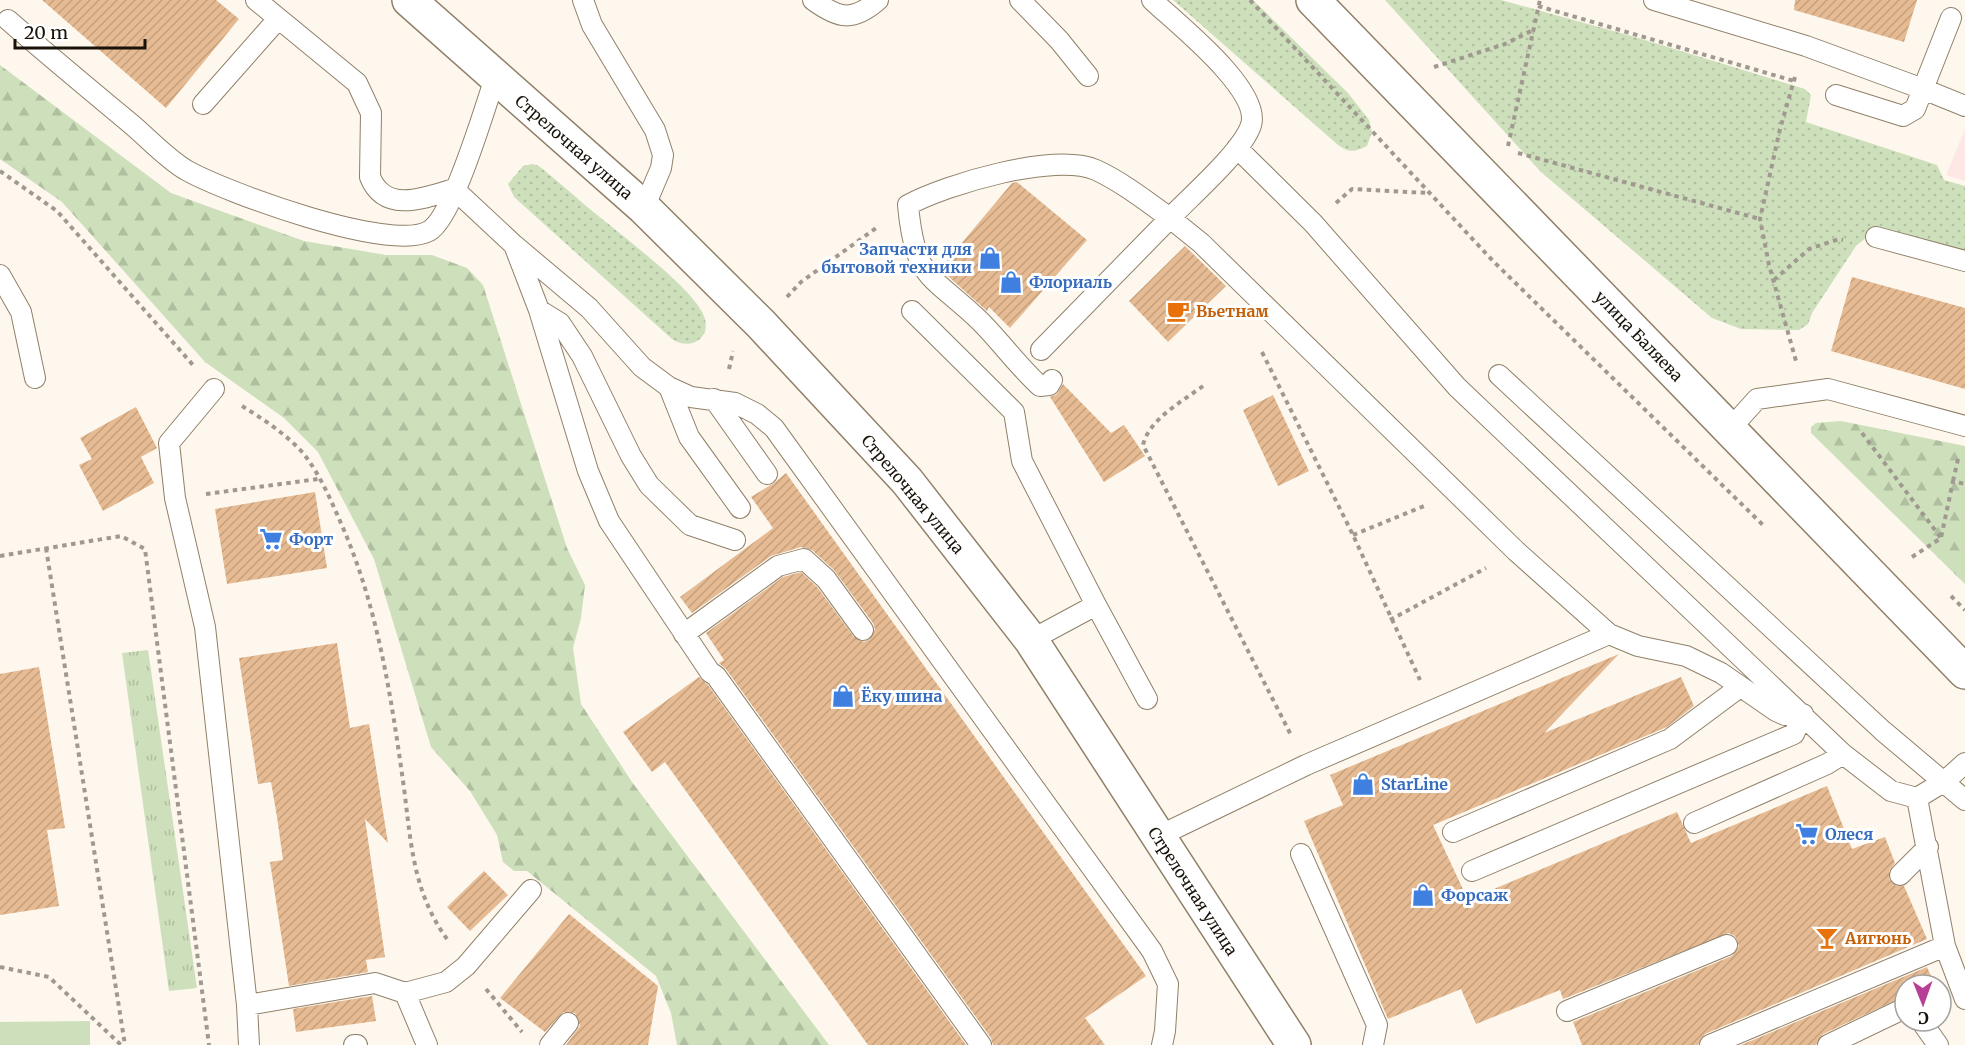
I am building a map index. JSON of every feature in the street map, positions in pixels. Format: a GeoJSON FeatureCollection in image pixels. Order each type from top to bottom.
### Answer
{"type":"FeatureCollection","features":[{"type":"Feature","properties":{"kind":"main road","name":"Стрелочная улица"},"geometry":{"type":"LineString","coordinates":[[409,0],[644,208],[761,324],[907,481],[1031,640],[1294,1045]]}},
{"type":"Feature","properties":{"kind":"main road","name":"улица Баляева"},"geometry":{"type":"LineString","coordinates":[[1313,0],[1965,672]]}},
{"type":"Feature","properties":{"kind":"lane"},"geometry":{"type":"LineString","coordinates":[[256,0],[320,50],[357,83],[371,113],[370,177],[374,187],[386,199],[416,200],[454,189]]}},
{"type":"Feature","properties":{"kind":"lane"},"geometry":{"type":"LineString","coordinates":[[583,0],[592,25],[655,129],[663,155],[661,168],[644,208]]}},
{"type":"Feature","properties":{"kind":"lane"},"geometry":{"type":"LineString","coordinates":[[813,0],[832,15],[850,15],[867,10],[878,0]]}},
{"type":"Feature","properties":{"kind":"lane"},"geometry":{"type":"LineString","coordinates":[[1020,0],[1059,40],[1089,76]]}},
{"type":"Feature","properties":{"kind":"lane"},"geometry":{"type":"LineString","coordinates":[[1041,350],[1237,148],[1252,124],[1249,101],[1238,83],[1152,0]]}},
{"type":"Feature","properties":{"kind":"lane"},"geometry":{"type":"LineString","coordinates":[[1654,0],[1806,46],[1923,88],[1965,106]]}},
{"type":"Feature","properties":{"kind":"lane"},"geometry":{"type":"LineString","coordinates":[[1836,95],[1903,116],[1915,109],[1951,18]]}},
{"type":"Feature","properties":{"kind":"lane"},"geometry":{"type":"LineString","coordinates":[[202,104],[278,19]]}},
{"type":"Feature","properties":{"kind":"lane"},"geometry":{"type":"LineString","coordinates":[[8,20],[184,169],[232,191],[343,228],[382,236],[410,237],[429,231],[437,224],[467,164],[495,78]]}},
{"type":"Feature","properties":{"kind":"lane"},"geometry":{"type":"LineString","coordinates":[[1237,148],[1313,222],[1457,387],[1843,754],[1891,791],[1917,798],[1945,781],[1965,763]]}},
{"type":"Feature","properties":{"kind":"lane"},"geometry":{"type":"LineString","coordinates":[[1052,380],[1049,385],[1040,386],[980,321],[926,274],[917,257],[911,233],[908,205],[933,191],[993,174],[1062,165],[1094,169],[1126,187],[1201,243],[1516,551],[1610,634],[1638,646],[1686,656],[1721,673],[1776,711],[1785,715],[1803,714]]}},
{"type":"Feature","properties":{"kind":"lane"},"geometry":{"type":"LineString","coordinates":[[454,189],[514,245],[589,308],[642,367],[669,387],[691,397],[735,403],[757,414],[774,428],[1152,951],[1168,984],[1162,1045]]}},
{"type":"Feature","properties":{"kind":"lane"},"geometry":{"type":"LineString","coordinates":[[1876,237],[1965,261]]}},
{"type":"Feature","properties":{"kind":"lane"},"geometry":{"type":"LineString","coordinates":[[514,245],[539,310],[588,471],[609,521],[684,634],[981,1045]]}},
{"type":"Feature","properties":{"kind":"lane"},"geometry":{"type":"LineString","coordinates":[[0,275],[21,312],[34,378]]}},
{"type":"Feature","properties":{"kind":"lane"},"geometry":{"type":"LineString","coordinates":[[539,310],[560,323],[582,356],[631,456],[649,485],[690,525],[735,540]]}},
{"type":"Feature","properties":{"kind":"lane"},"geometry":{"type":"LineString","coordinates":[[912,311],[1014,412],[1022,461],[1147,699]]}},
{"type":"Feature","properties":{"kind":"lane"},"geometry":{"type":"LineString","coordinates":[[1499,375],[1883,731],[1965,800]]}},
{"type":"Feature","properties":{"kind":"lane"},"geometry":{"type":"LineString","coordinates":[[669,387],[689,437],[741,508]]}},
{"type":"Feature","properties":{"kind":"lane"},"geometry":{"type":"LineString","coordinates":[[214,389],[169,443],[175,498],[205,627],[248,1005],[249,1045]]}},
{"type":"Feature","properties":{"kind":"lane"},"geometry":{"type":"LineString","coordinates":[[1730,429],[1757,399],[1828,389],[1965,426]]}},
{"type":"Feature","properties":{"kind":"lane"},"geometry":{"type":"LineString","coordinates":[[714,399],[767,474]]}},
{"type":"Feature","properties":{"kind":"lane"},"geometry":{"type":"LineString","coordinates":[[684,634],[778,566],[804,559],[826,579],[863,630]]}},
{"type":"Feature","properties":{"kind":"lane"},"geometry":{"type":"LineString","coordinates":[[1031,640],[1096,605]]}},
{"type":"Feature","properties":{"kind":"lane"},"geometry":{"type":"LineString","coordinates":[[1157,837],[1306,765],[1610,634]]}},
{"type":"Feature","properties":{"kind":"lane"},"geometry":{"type":"LineString","coordinates":[[1453,832],[1670,740],[1740,687]]}},
{"type":"Feature","properties":{"kind":"lane"},"geometry":{"type":"LineString","coordinates":[[1472,871],[1794,734],[1803,714]]}},
{"type":"Feature","properties":{"kind":"lane"},"geometry":{"type":"LineString","coordinates":[[1694,823],[1843,754]]}},
{"type":"Feature","properties":{"kind":"lane"},"geometry":{"type":"LineString","coordinates":[[1917,798],[1946,946],[1965,999]]}},
{"type":"Feature","properties":{"kind":"lane"},"geometry":{"type":"LineString","coordinates":[[1900,875],[1928,847]]}},
{"type":"Feature","properties":{"kind":"lane"},"geometry":{"type":"LineString","coordinates":[[1301,854],[1377,1025],[1373,1045]]}},
{"type":"Feature","properties":{"kind":"lane"},"geometry":{"type":"LineString","coordinates":[[248,1005],[375,983],[405,993],[446,982],[466,966],[531,890]]}},
{"type":"Feature","properties":{"kind":"lane"},"geometry":{"type":"LineString","coordinates":[[1567,1011],[1727,945]]}},
{"type":"Feature","properties":{"kind":"lane"},"geometry":{"type":"LineString","coordinates":[[1710,1045],[1946,946]]}},
{"type":"Feature","properties":{"kind":"lane"},"geometry":{"type":"LineString","coordinates":[[405,993],[427,1045]]}},
{"type":"Feature","properties":{"kind":"lane"},"geometry":{"type":"LineString","coordinates":[[1828,1045],[1893,1014]]}},
{"type":"Feature","properties":{"kind":"lane"},"geometry":{"type":"LineString","coordinates":[[550,1045],[568,1023]]}},
{"type":"Feature","properties":{"kind":"path"},"geometry":{"type":"LineString","coordinates":[[1250,0],[1501,269],[1771,532]]}},
{"type":"Feature","properties":{"kind":"path"},"geometry":{"type":"LineString","coordinates":[[1540,0],[1506,150],[1760,219]]}},
{"type":"Feature","properties":{"kind":"path"},"geometry":{"type":"LineString","coordinates":[[1538,6],[1794,81]]}},
{"type":"Feature","properties":{"kind":"path"},"geometry":{"type":"LineString","coordinates":[[1430,68],[1505,44],[1532,31]]}},
{"type":"Feature","properties":{"kind":"path"},"geometry":{"type":"LineString","coordinates":[[1797,70],[1780,129],[1760,219],[1783,316],[1797,365],[1808,390]]}},
{"type":"Feature","properties":{"kind":"path"},"geometry":{"type":"LineString","coordinates":[[0,171],[57,211],[214,389],[269,423],[303,453],[327,492],[358,561],[377,624],[390,688],[416,880],[435,923],[466,966],[525,1036]]}},
{"type":"Feature","properties":{"kind":"path"},"geometry":{"type":"LineString","coordinates":[[1313,222],[1352,189],[1428,193]]}},
{"type":"Feature","properties":{"kind":"path"},"geometry":{"type":"LineString","coordinates":[[801,282],[908,205]]}},
{"type":"Feature","properties":{"kind":"path"},"geometry":{"type":"LineString","coordinates":[[1270,311],[1253,320],[1250,327],[1353,535],[1390,620],[1434,709]]}},
{"type":"Feature","properties":{"kind":"path"},"geometry":{"type":"LineString","coordinates":[[728,376],[732,352]]}},
{"type":"Feature","properties":{"kind":"path"},"geometry":{"type":"LineString","coordinates":[[1203,386],[1157,422],[1148,431],[1143,445],[1306,765]]}},
{"type":"Feature","properties":{"kind":"path"},"geometry":{"type":"LineString","coordinates":[[1828,389],[1941,538]]}},
{"type":"Feature","properties":{"kind":"path"},"geometry":{"type":"LineString","coordinates":[[175,498],[318,479]]}},
{"type":"Feature","properties":{"kind":"path"},"geometry":{"type":"LineString","coordinates":[[1912,557],[1941,538],[1953,481],[1965,484]]}},
{"type":"Feature","properties":{"kind":"path"},"geometry":{"type":"LineString","coordinates":[[1353,535],[1458,493]]}},
{"type":"Feature","properties":{"kind":"path"},"geometry":{"type":"LineString","coordinates":[[0,556],[121,536],[145,549],[209,1045]]}},
{"type":"Feature","properties":{"kind":"path"},"geometry":{"type":"LineString","coordinates":[[45,548],[123,1045]]}},
{"type":"Feature","properties":{"kind":"path"},"geometry":{"type":"LineString","coordinates":[[1390,620],[1516,551]]}},
{"type":"Feature","properties":{"kind":"path"},"geometry":{"type":"LineString","coordinates":[[0,967],[49,977],[123,1045]]}},
{"type":"Feature","properties":{"kind":"shaded area"},"geometry":{"type":"Polygon","coordinates":[[[1965,129],[1965,181],[1946,175],[1965,129]]]}},
{"type":"Feature","properties":{"kind":"green space"},"geometry":{"type":"Polygon","coordinates":[[[1173,0],[1253,0],[1348,93],[1369,120],[1372,132],[1367,146],[1352,151],[1338,145],[1173,0]]]}},
{"type":"Feature","properties":{"kind":"green space"},"geometry":{"type":"Polygon","coordinates":[[[1385,0],[1501,0],[1635,37],[1805,89],[1811,95],[1806,122],[1937,165],[1944,180],[1965,186],[1965,250],[1879,227],[1856,246],[1812,313],[1808,324],[1799,330],[1741,329],[1712,318],[1541,172],[1385,0]]]}},
{"type":"Feature","properties":{"kind":"green space"},"geometry":{"type":"Polygon","coordinates":[[[0,65],[171,193],[304,241],[386,255],[432,255],[467,268],[483,285],[567,548],[585,585],[581,618],[573,648],[581,704],[632,782],[829,1045],[677,1045],[671,1013],[656,976],[527,871],[514,871],[503,862],[497,835],[470,791],[431,747],[374,559],[318,452],[284,418],[205,362],[62,202],[0,159],[0,65]]]}},
{"type":"Feature","properties":{"kind":"green space"},"geometry":{"type":"Polygon","coordinates":[[[532,164],[539,166],[683,288],[696,302],[706,322],[703,335],[699,340],[686,344],[672,339],[514,197],[508,184],[523,166],[532,164]]]}},
{"type":"Feature","properties":{"kind":"green space"},"geometry":{"type":"Polygon","coordinates":[[[1841,421],[1965,446],[1965,584],[1811,433],[1811,427],[1816,423],[1841,421]]]}},
{"type":"Feature","properties":{"kind":"green space"},"geometry":{"type":"Polygon","coordinates":[[[148,650],[197,988],[169,991],[122,653],[148,650]]]}},
{"type":"Feature","properties":{"kind":"green space"},"geometry":{"type":"Polygon","coordinates":[[[90,1021],[90,1045],[0,1045],[0,1022],[90,1021]]]}},
{"type":"Feature","properties":{"kind":"building"},"geometry":{"type":"Polygon","coordinates":[[[42,0],[216,0],[239,19],[166,108],[42,0]]]}},
{"type":"Feature","properties":{"kind":"building"},"geometry":{"type":"Polygon","coordinates":[[[1795,0],[1917,0],[1904,42],[1794,10],[1795,0]]]}},
{"type":"Feature","properties":{"kind":"building"},"geometry":{"type":"Polygon","coordinates":[[[1017,182],[1087,240],[1010,328],[989,307],[987,311],[940,269],[1012,183],[1017,182]]]}},
{"type":"Feature","properties":{"kind":"building"},"geometry":{"type":"Polygon","coordinates":[[[1185,246],[1226,286],[1168,342],[1129,301],[1185,246]]]}},
{"type":"Feature","properties":{"kind":"building"},"geometry":{"type":"Polygon","coordinates":[[[1852,277],[1965,308],[1965,389],[1831,351],[1852,277]]]}},
{"type":"Feature","properties":{"kind":"building"},"geometry":{"type":"Polygon","coordinates":[[[1063,384],[1111,433],[1124,425],[1145,456],[1104,482],[1050,397],[1056,395],[1063,384]]]}},
{"type":"Feature","properties":{"kind":"building"},"geometry":{"type":"Polygon","coordinates":[[[1273,395],[1309,471],[1278,486],[1243,410],[1273,395]]]}},
{"type":"Feature","properties":{"kind":"building"},"geometry":{"type":"Polygon","coordinates":[[[136,407],[157,448],[141,457],[154,483],[103,511],[79,465],[92,459],[80,438],[136,407]]]}},
{"type":"Feature","properties":{"kind":"building"},"geometry":{"type":"Polygon","coordinates":[[[786,473],[1146,976],[1085,1018],[1105,1045],[993,1045],[991,1038],[726,669],[719,663],[724,660],[706,633],[783,577],[801,572],[817,587],[854,637],[864,642],[870,639],[875,629],[873,623],[834,570],[812,550],[801,547],[771,556],[692,613],[680,597],[773,528],[751,497],[786,473]]]}},
{"type":"Feature","properties":{"kind":"building","name":"Форт"},"geometry":{"type":"Polygon","coordinates":[[[315,492],[327,568],[227,584],[215,509],[315,492]]]}},
{"type":"Feature","properties":{"kind":"building"},"geometry":{"type":"Polygon","coordinates":[[[337,643],[350,728],[369,724],[388,843],[365,819],[385,957],[366,960],[368,972],[289,986],[270,862],[283,860],[277,817],[271,782],[258,784],[239,658],[337,643]]]}},
{"type":"Feature","properties":{"kind":"building"},"geometry":{"type":"Polygon","coordinates":[[[1619,654],[1544,733],[1681,677],[1694,706],[1667,727],[1433,825],[1468,900],[1677,812],[1691,843],[1827,786],[1852,849],[1885,837],[1895,863],[1889,871],[1889,879],[1896,886],[1904,886],[1927,939],[1705,1034],[1698,1045],[1582,1045],[1573,1022],[1732,956],[1739,946],[1735,936],[1729,933],[1563,999],[1560,990],[1476,1024],[1461,989],[1388,1019],[1304,821],[1343,805],[1330,775],[1619,654]]]}},
{"type":"Feature","properties":{"kind":"building"},"geometry":{"type":"Polygon","coordinates":[[[39,667],[65,828],[47,830],[59,906],[0,915],[0,674],[39,667]]]}},
{"type":"Feature","properties":{"kind":"building"},"geometry":{"type":"Polygon","coordinates":[[[699,677],[708,685],[966,1045],[868,1045],[665,762],[652,772],[623,732],[699,677]]]}},
{"type":"Feature","properties":{"kind":"building"},"geometry":{"type":"Polygon","coordinates":[[[484,871],[508,895],[470,931],[447,907],[484,871]]]}},
{"type":"Feature","properties":{"kind":"building"},"geometry":{"type":"Polygon","coordinates":[[[569,914],[658,986],[648,1045],[566,1045],[580,1026],[575,1013],[563,1012],[545,1032],[500,998],[569,914]]]}},
{"type":"Feature","properties":{"kind":"building"},"geometry":{"type":"Polygon","coordinates":[[[1927,967],[1930,973],[1913,973],[1927,967]]]}},
{"type":"Feature","properties":{"kind":"building"},"geometry":{"type":"Polygon","coordinates":[[[1893,981],[1893,1002],[1823,1034],[1816,1045],[1741,1045],[1893,981]]]}},
{"type":"Feature","properties":{"kind":"building"},"geometry":{"type":"Polygon","coordinates":[[[372,996],[376,1021],[296,1032],[293,1009],[372,996]]]}},
{"type":"Feature","properties":{"kind":"place","name":"Запчасти для бытовой техники"},"geometry":{"type":"Point","coordinates":[990,258]}},
{"type":"Feature","properties":{"kind":"place","name":"Флориаль"},"geometry":{"type":"Point","coordinates":[1011,282]}},
{"type":"Feature","properties":{"kind":"place","name":"Вьетнам"},"geometry":{"type":"Point","coordinates":[1178,311]}},
{"type":"Feature","properties":{"kind":"place","name":"Форт"},"geometry":{"type":"Point","coordinates":[271,539]}},
{"type":"Feature","properties":{"kind":"place","name":"Ёку шина"},"geometry":{"type":"Point","coordinates":[843,696]}},
{"type":"Feature","properties":{"kind":"place","name":"StarLine"},"geometry":{"type":"Point","coordinates":[1363,784]}},
{"type":"Feature","properties":{"kind":"place","name":"Олеся"},"geometry":{"type":"Point","coordinates":[1807,834]}},
{"type":"Feature","properties":{"kind":"place","name":"Форсаж"},"geometry":{"type":"Point","coordinates":[1423,895]}},
{"type":"Feature","properties":{"kind":"place","name":"Аигюнь"},"geometry":{"type":"Point","coordinates":[1827,938]}}]}
